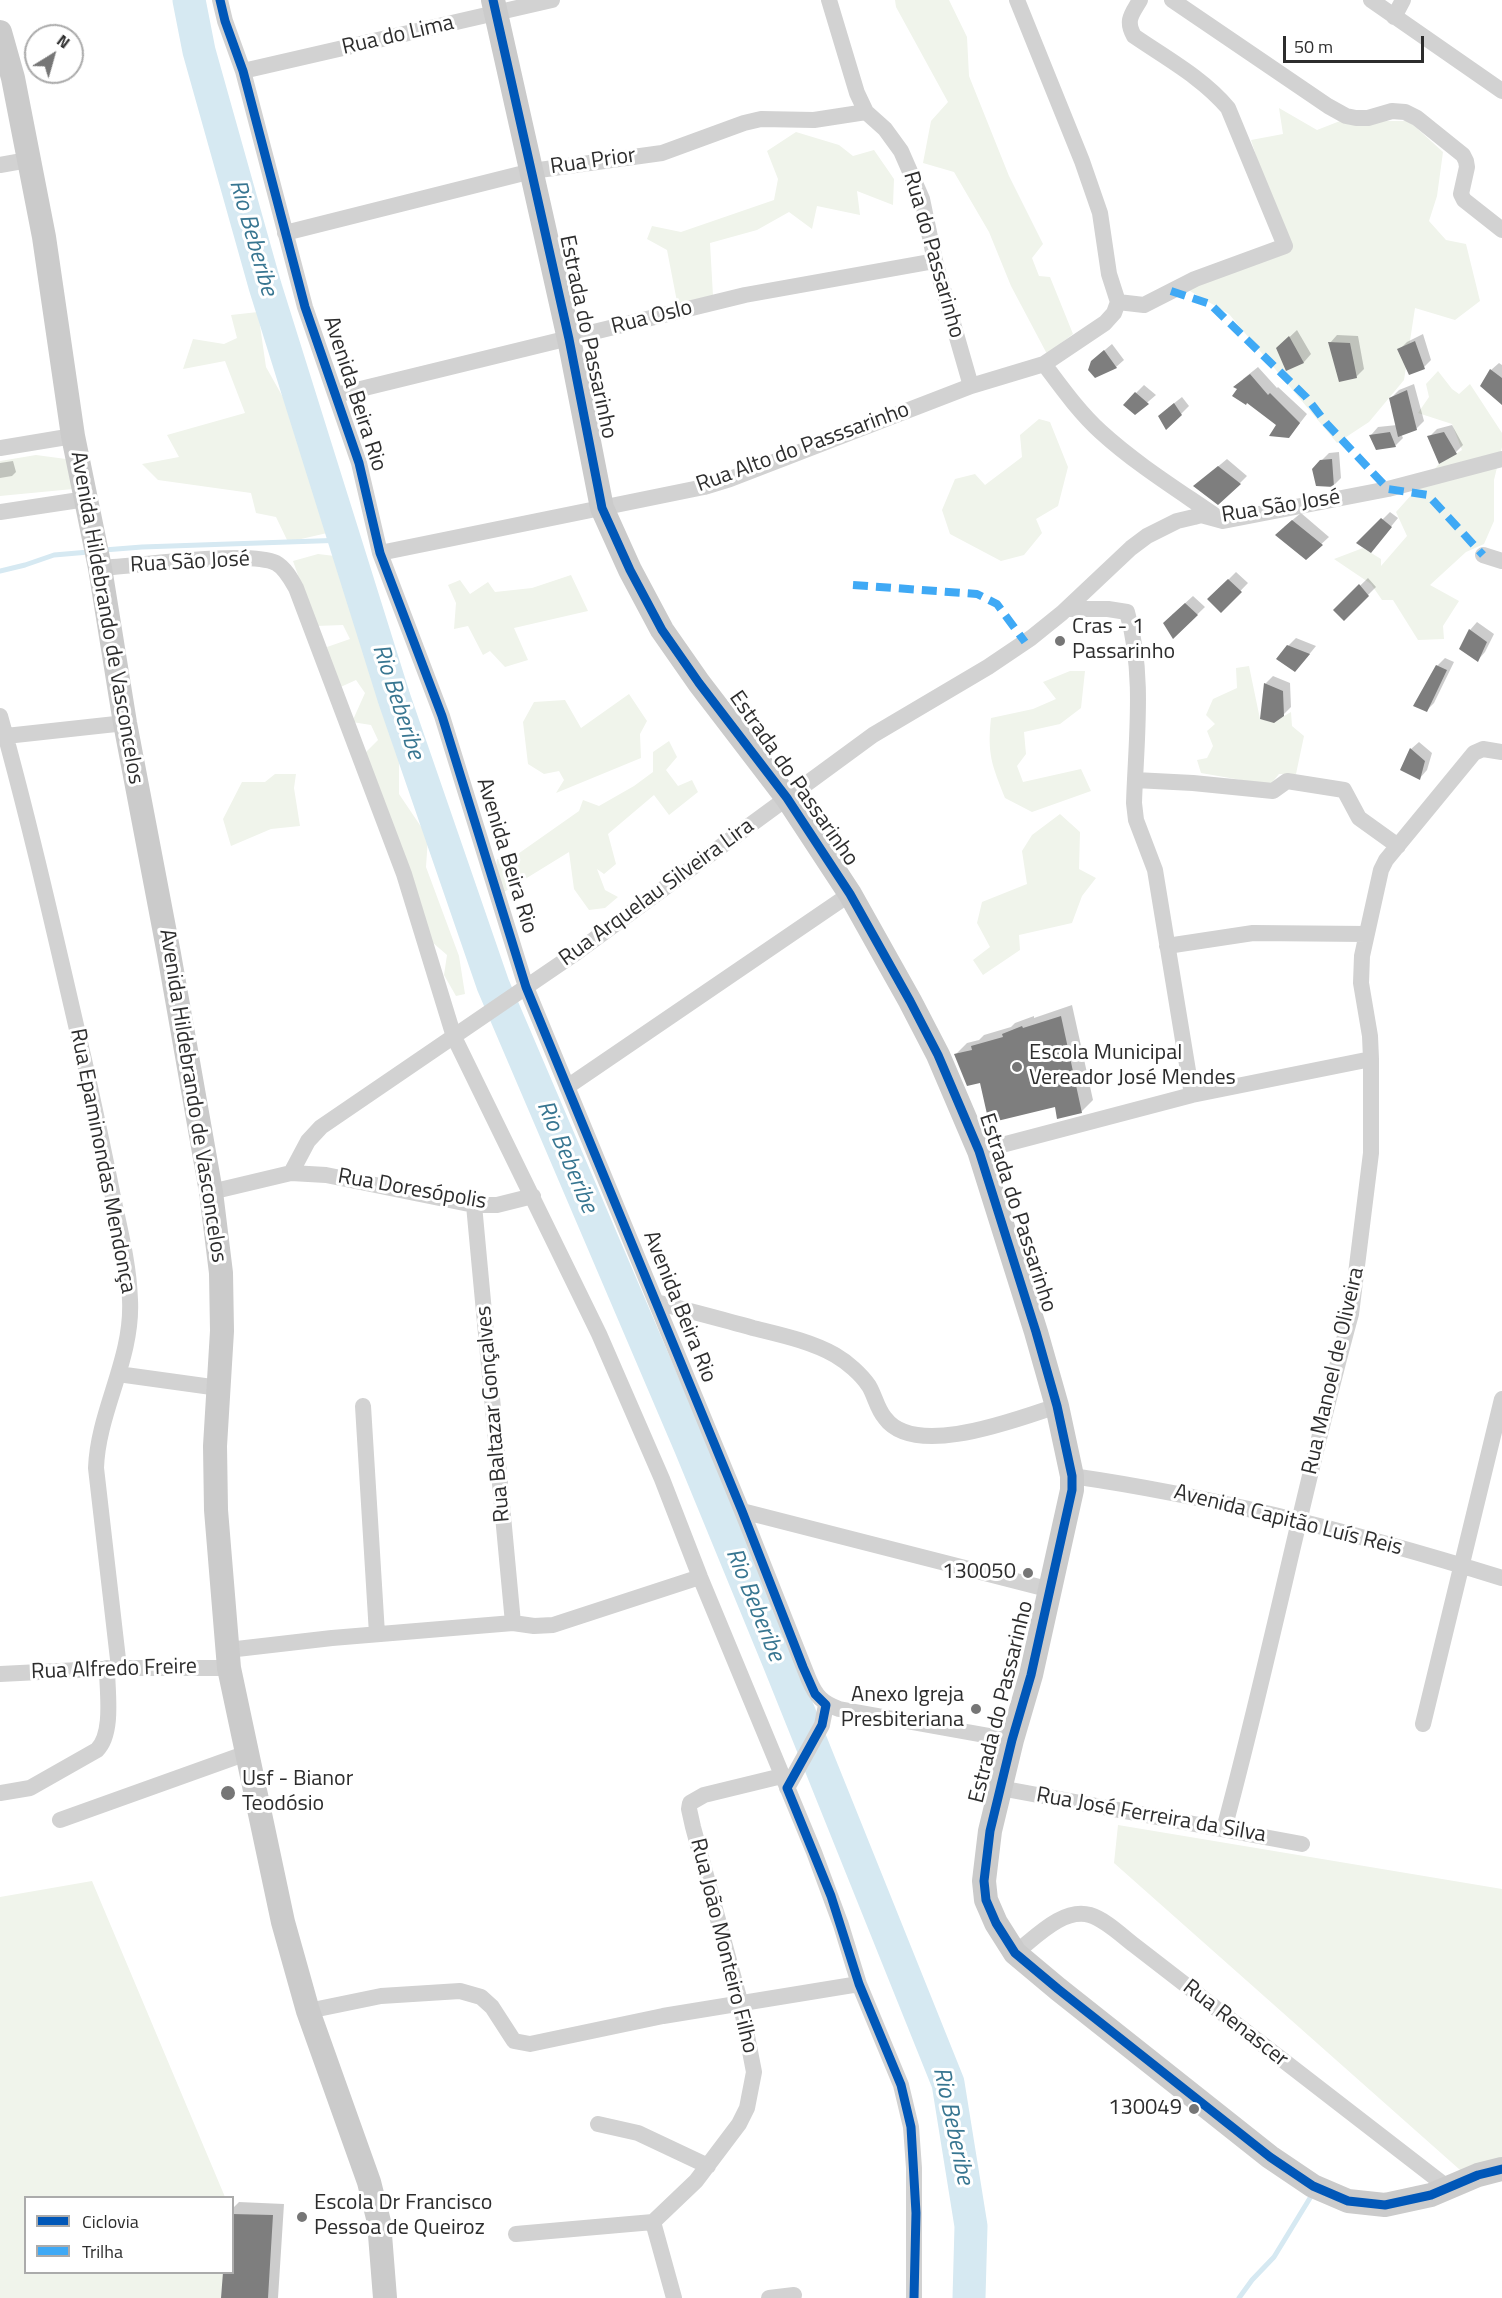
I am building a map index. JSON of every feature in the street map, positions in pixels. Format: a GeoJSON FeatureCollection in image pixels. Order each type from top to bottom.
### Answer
{"type":"FeatureCollection","features":[{"type":"Feature","properties":{"kind":"street","name":"Avenida Beira Rio"},"geometry":{"type":"LineString","coordinates":[[220,0],[243,71],[312,332],[359,463],[380,553],[442,716],[520,992],[567,1087],[742,1511],[803,1667],[815,1694],[823,1702]]}},
{"type":"Feature","properties":{"kind":"street","name":"Rua do Lima"},"geometry":{"type":"LineString","coordinates":[[243,71],[494,6],[552,0]]}},
{"type":"Feature","properties":{"kind":"street","name":"Rua do Passarinho"},"geometry":{"type":"LineString","coordinates":[[829,0],[837,21],[851,77],[866,111],[885,129],[901,151],[922,199],[935,261],[971,386]]}},
{"type":"Feature","properties":{"kind":"street"},"geometry":{"type":"LineString","coordinates":[[1017,0],[1083,161],[1100,213],[1109,274],[1118,302],[1144,304],[1195,279],[1285,246],[1228,108],[1216,94],[1198,80],[1134,36],[1129,27],[1131,16],[1140,0]]}},
{"type":"Feature","properties":{"kind":"street"},"geometry":{"type":"LineString","coordinates":[[1172,0],[1346,116],[1368,118],[1392,111],[1405,112],[1417,117],[1463,155],[1467,167],[1461,194],[1464,200],[1502,230]]}},
{"type":"Feature","properties":{"kind":"street"},"geometry":{"type":"LineString","coordinates":[[1371,0],[1502,91]]}},
{"type":"Feature","properties":{"kind":"street"},"geometry":{"type":"LineString","coordinates":[[1394,17],[1403,0]]}},
{"type":"Feature","properties":{"kind":"street","name":"Estrada do Passarinho"},"geometry":{"type":"LineString","coordinates":[[494,6],[569,339],[602,508],[630,570],[662,630],[699,683],[787,798],[850,894],[938,1055],[979,1151],[1057,1406],[1072,1476],[1070,1501],[1031,1676],[999,1788],[990,1831],[984,1881],[986,1900],[996,1923],[1016,1953],[1058,1989],[1270,2157],[1313,2186],[1348,2201],[1384,2205],[1431,2195],[1447,2187],[1502,2169]]}},
{"type":"Feature","properties":{"kind":"street","name":"Avenida Hildebrando de Vasconcelos"},"geometry":{"type":"LineString","coordinates":[[0,32],[13,78],[44,237],[73,436],[98,558],[125,723],[170,954],[211,1192],[221,1273],[222,1331],[215,1446],[216,1510],[228,1659],[283,1922],[308,2011],[369,2182],[379,2222],[385,2298]]}},
{"type":"Feature","properties":{"kind":"street","name":"Rua Prior"},"geometry":{"type":"LineString","coordinates":[[285,233],[532,171],[662,153],[761,119],[814,120],[866,111]]}},
{"type":"Feature","properties":{"kind":"street"},"geometry":{"type":"LineString","coordinates":[[0,165],[28,160]]}},
{"type":"Feature","properties":{"kind":"street","name":"Rua Oslo"},"geometry":{"type":"LineString","coordinates":[[336,395],[745,295],[935,261]]}},
{"type":"Feature","properties":{"kind":"street","name":"Rua Alto do Passsarinho"},"geometry":{"type":"LineString","coordinates":[[380,553],[704,487],[730,479],[971,386],[1044,364],[1105,323],[1114,313],[1118,302]]}},
{"type":"Feature","properties":{"kind":"street"},"geometry":{"type":"LineString","coordinates":[[1044,364],[1072,402],[1101,432],[1126,453],[1223,520]]}},
{"type":"Feature","properties":{"kind":"street"},"geometry":{"type":"LineString","coordinates":[[0,448],[73,436]]}},
{"type":"Feature","properties":{"kind":"street","name":"Rua São José"},"geometry":{"type":"LineString","coordinates":[[787,798],[873,735],[1007,654],[1067,609],[1131,548],[1177,521],[1202,515],[1223,520],[1388,489],[1502,459]]}},
{"type":"Feature","properties":{"kind":"street"},"geometry":{"type":"LineString","coordinates":[[0,512],[86,499]]}},
{"type":"Feature","properties":{"kind":"street"},"geometry":{"type":"LineString","coordinates":[[1483,555],[1502,561]]}},
{"type":"Feature","properties":{"kind":"street","name":"Rua São José"},"geometry":{"type":"LineString","coordinates":[[98,558],[241,557],[266,559],[278,564],[296,588],[404,874],[454,1037]]}},
{"type":"Feature","properties":{"kind":"street"},"geometry":{"type":"LineString","coordinates":[[1067,609],[1108,609],[1126,612],[1133,633],[1137,676],[1134,803],[1136,820],[1155,870],[1192,1095]]}},
{"type":"Feature","properties":{"kind":"street","name":"Rua Epaminondas Mendonça"},"geometry":{"type":"LineString","coordinates":[[0,716],[6,736],[6,769],[97,1115],[128,1267],[130,1302],[129,1328],[99,1437],[96,1468],[113,1668],[108,1721],[103,1744],[51,1778],[30,1788],[0,1793]]}},
{"type":"Feature","properties":{"kind":"street"},"geometry":{"type":"LineString","coordinates":[[6,736],[125,723]]}},
{"type":"Feature","properties":{"kind":"street","name":"Rua Manoel de Oliveira"},"geometry":{"type":"LineString","coordinates":[[1224,1829],[1255,1714],[1351,1314],[1357,1280],[1371,1153],[1370,1036],[1361,983],[1362,956],[1381,870],[1386,860],[1474,753],[1482,749],[1502,752]]}},
{"type":"Feature","properties":{"kind":"street"},"geometry":{"type":"LineString","coordinates":[[1135,780],[1273,791],[1287,781],[1344,790],[1359,818],[1398,846]]}},
{"type":"Feature","properties":{"kind":"street","name":"Rua Arquelau Silveira Lira"},"geometry":{"type":"LineString","coordinates":[[454,1037],[468,1025],[520,992],[787,798]]}},
{"type":"Feature","properties":{"kind":"street"},"geometry":{"type":"LineString","coordinates":[[567,1087],[850,894]]}},
{"type":"Feature","properties":{"kind":"street"},"geometry":{"type":"LineString","coordinates":[[1167,946],[1253,933],[1367,934]]}},
{"type":"Feature","properties":{"kind":"street"},"geometry":{"type":"LineString","coordinates":[[211,1192],[291,1173],[309,1141],[321,1127],[454,1037],[599,1334],[662,1479],[700,1577],[788,1779],[831,1896],[859,1984],[901,2085],[911,2127],[916,2213],[914,2298]]}},
{"type":"Feature","properties":{"kind":"street"},"geometry":{"type":"LineString","coordinates":[[979,1151],[1192,1095],[1371,1059]]}},
{"type":"Feature","properties":{"kind":"street","name":"Rua Doresópolis"},"geometry":{"type":"LineString","coordinates":[[291,1173],[326,1175],[474,1205],[497,1205],[533,1196]]}},
{"type":"Feature","properties":{"kind":"street","name":"Rua Baltazar Gonçalves"},"geometry":{"type":"LineString","coordinates":[[474,1205],[513,1623]]}},
{"type":"Feature","properties":{"kind":"street"},"geometry":{"type":"LineString","coordinates":[[656,1302],[819,1347],[855,1370],[868,1385],[883,1416],[893,1428],[901,1433],[927,1436],[969,1433],[1057,1406]]}},
{"type":"Feature","properties":{"kind":"street"},"geometry":{"type":"LineString","coordinates":[[118,1374],[219,1388]]}},
{"type":"Feature","properties":{"kind":"street"},"geometry":{"type":"LineString","coordinates":[[1423,1724],[1502,1399]]}},
{"type":"Feature","properties":{"kind":"street"},"geometry":{"type":"LineString","coordinates":[[363,1406],[377,1634]]}},
{"type":"Feature","properties":{"kind":"street","name":"Avenida Capitão Luís Reis"},"geometry":{"type":"LineString","coordinates":[[1072,1476],[1198,1497],[1300,1521],[1502,1578]]}},
{"type":"Feature","properties":{"kind":"street"},"geometry":{"type":"LineString","coordinates":[[742,1511],[1051,1590]]}},
{"type":"Feature","properties":{"kind":"street","name":"Rua Alfredo Freire"},"geometry":{"type":"LineString","coordinates":[[0,1674],[228,1659],[377,1634],[513,1623],[534,1626],[553,1625],[700,1577]]}},
{"type":"Feature","properties":{"kind":"street"},"geometry":{"type":"LineString","coordinates":[[788,1779],[822,1725],[823,1702],[856,1714],[1012,1740]]}},
{"type":"Feature","properties":{"kind":"street"},"geometry":{"type":"LineString","coordinates":[[60,1820],[247,1753]]}},
{"type":"Feature","properties":{"kind":"street","name":"Rua João Monteiro Filho"},"geometry":{"type":"LineString","coordinates":[[653,2222],[680,2198],[708,2166],[739,2124],[747,2108],[754,2072],[741,2005],[689,1809],[694,1799],[704,1795],[788,1779]]}},
{"type":"Feature","properties":{"kind":"street","name":"Rua José Ferreira da Silva"},"geometry":{"type":"LineString","coordinates":[[999,1788],[1302,1844]]}},
{"type":"Feature","properties":{"kind":"street","name":"Rua Renascer"},"geometry":{"type":"LineString","coordinates":[[1016,1953],[1062,1918],[1077,1914],[1090,1915],[1134,1945],[1447,2187]]}},
{"type":"Feature","properties":{"kind":"street"},"geometry":{"type":"LineString","coordinates":[[308,2011],[356,1999],[460,1991],[482,1997],[492,2007],[514,2041],[530,2044],[663,2016],[859,1984]]}},
{"type":"Feature","properties":{"kind":"street"},"geometry":{"type":"LineString","coordinates":[[598,2124],[638,2133],[708,2166]]}},
{"type":"Feature","properties":{"kind":"street"},"geometry":{"type":"LineString","coordinates":[[516,2234],[653,2222],[674,2298]]}},
{"type":"Feature","properties":{"kind":"street"},"geometry":{"type":"LineString","coordinates":[[769,2298],[794,2295]]}},
{"type":"Feature","properties":{"kind":"shaded area"},"geometry":{"type":"Polygon","coordinates":[[[895,0],[949,0],[967,37],[969,76],[1009,176],[1043,244],[1032,258],[1039,276],[1050,277],[1073,334],[1047,354],[1011,286],[989,232],[954,172],[923,163],[931,121],[948,102],[896,7],[895,0]]]}},
{"type":"Feature","properties":{"kind":"shaded area"},"geometry":{"type":"Polygon","coordinates":[[[1279,108],[1317,130],[1340,121],[1409,121],[1443,152],[1437,196],[1429,221],[1446,240],[1466,244],[1480,301],[1455,320],[1415,308],[1404,380],[1369,422],[1337,443],[1229,314],[1185,288],[1285,246],[1251,140],[1283,134],[1279,108]]]}},
{"type":"Feature","properties":{"kind":"shaded area"},"geometry":{"type":"Polygon","coordinates":[[[796,132],[839,145],[853,156],[874,150],[894,179],[893,205],[857,191],[860,215],[817,206],[812,229],[789,212],[757,230],[710,243],[713,296],[679,312],[667,250],[647,239],[652,226],[681,232],[774,200],[778,179],[767,151],[796,132]]]}},
{"type":"Feature","properties":{"kind":"shaded area"},"geometry":{"type":"Polygon","coordinates":[[[258,312],[266,367],[298,424],[336,531],[288,542],[276,517],[256,513],[251,493],[158,480],[142,464],[179,457],[167,435],[245,413],[225,361],[183,369],[193,339],[224,344],[237,338],[231,315],[258,312]]]}},
{"type":"Feature","properties":{"kind":"shaded area"},"geometry":{"type":"Polygon","coordinates":[[[1438,371],[1459,394],[1470,384],[1502,433],[1502,447],[1494,480],[1494,521],[1484,544],[1466,552],[1430,585],[1459,601],[1443,626],[1444,639],[1418,640],[1393,600],[1382,600],[1371,584],[1334,559],[1363,548],[1381,559],[1381,566],[1407,536],[1396,512],[1439,464],[1462,450],[1452,424],[1418,413],[1429,397],[1426,384],[1438,371]]]}},
{"type":"Feature","properties":{"kind":"shaded area"},"geometry":{"type":"Polygon","coordinates":[[[1039,419],[1050,422],[1068,467],[1058,506],[1036,519],[1042,533],[1024,555],[1001,561],[950,534],[942,510],[955,479],[975,474],[985,485],[1022,457],[1020,435],[1039,419]]]}},
{"type":"Feature","properties":{"kind":"shaded area"},"geometry":{"type":"Polygon","coordinates":[[[36,455],[66,459],[73,489],[0,496],[0,461],[36,455]]]}},
{"type":"Feature","properties":{"kind":"shaded area"},"geometry":{"type":"Polygon","coordinates":[[[318,554],[343,557],[367,647],[399,751],[399,794],[428,837],[426,867],[459,956],[465,994],[456,996],[444,975],[447,955],[432,942],[364,754],[378,740],[371,725],[352,722],[365,693],[356,680],[334,690],[327,647],[350,639],[343,625],[316,626],[293,561],[318,554]]]}},
{"type":"Feature","properties":{"kind":"shaded area"},"geometry":{"type":"Polygon","coordinates":[[[571,575],[588,611],[514,628],[528,660],[505,667],[490,651],[483,655],[468,626],[454,629],[456,603],[448,585],[460,580],[470,594],[488,582],[495,592],[532,588],[571,575]]]}},
{"type":"Feature","properties":{"kind":"shaded area"},"geometry":{"type":"Polygon","coordinates":[[[1249,666],[1260,719],[1274,722],[1291,712],[1292,726],[1304,736],[1296,774],[1279,774],[1270,785],[1201,773],[1197,760],[1207,758],[1213,746],[1207,731],[1215,724],[1206,715],[1213,699],[1237,688],[1236,668],[1249,666]]]}},
{"type":"Feature","properties":{"kind":"shaded area"},"geometry":{"type":"Polygon","coordinates":[[[1070,671],[1085,671],[1081,708],[1060,724],[1024,732],[1026,754],[1017,766],[1023,782],[1081,769],[1091,791],[1032,812],[1005,798],[992,759],[991,718],[1033,709],[1056,699],[1043,682],[1070,671]]]}},
{"type":"Feature","properties":{"kind":"shaded area"},"geometry":{"type":"Polygon","coordinates":[[[629,694],[647,721],[640,734],[641,758],[556,793],[564,780],[559,771],[544,774],[528,764],[523,722],[534,702],[565,700],[581,728],[629,694]]]}},
{"type":"Feature","properties":{"kind":"shaded area"},"geometry":{"type":"Polygon","coordinates":[[[669,741],[677,757],[666,770],[678,786],[692,780],[698,792],[669,815],[654,795],[608,834],[616,864],[604,874],[597,869],[605,890],[618,897],[605,908],[589,910],[574,889],[569,852],[504,892],[496,867],[497,859],[515,856],[579,811],[583,800],[599,806],[634,786],[653,772],[653,752],[669,741]]]}},
{"type":"Feature","properties":{"kind":"shaded area"},"geometry":{"type":"Polygon","coordinates":[[[275,774],[296,774],[294,788],[300,826],[271,829],[231,846],[223,819],[242,782],[265,782],[275,774]]]}},
{"type":"Feature","properties":{"kind":"shaded area"},"geometry":{"type":"Polygon","coordinates":[[[1060,814],[1080,832],[1079,869],[1096,878],[1082,896],[1072,923],[1019,935],[1020,950],[983,975],[973,960],[990,947],[977,923],[982,902],[1027,884],[1022,851],[1032,835],[1060,814]]]}},
{"type":"Feature","properties":{"kind":"shaded area"},"geometry":{"type":"Polygon","coordinates":[[[1118,1825],[1502,1889],[1502,2174],[1477,2185],[1114,1863],[1118,1825]]]}},
{"type":"Feature","properties":{"kind":"shaded area"},"geometry":{"type":"Polygon","coordinates":[[[92,1881],[225,2196],[24,2196],[24,2274],[223,2274],[221,2298],[0,2298],[0,1897],[92,1881]]]}},
{"type":"Feature","properties":{"kind":"building"},"geometry":{"type":"Polygon","coordinates":[[[1289,336],[1304,363],[1286,371],[1276,348],[1289,336]]]}},
{"type":"Feature","properties":{"kind":"building"},"geometry":{"type":"Polygon","coordinates":[[[1415,341],[1425,369],[1409,375],[1397,349],[1415,341]]]}},
{"type":"Feature","properties":{"kind":"building"},"geometry":{"type":"Polygon","coordinates":[[[1328,342],[1350,343],[1357,378],[1339,382],[1328,342]]]}},
{"type":"Feature","properties":{"kind":"building"},"geometry":{"type":"Polygon","coordinates":[[[1104,350],[1117,368],[1095,378],[1088,370],[1091,361],[1104,350]]]}},
{"type":"Feature","properties":{"kind":"building"},"geometry":{"type":"Polygon","coordinates":[[[1490,369],[1502,378],[1502,405],[1480,386],[1490,369]]]}},
{"type":"Feature","properties":{"kind":"building"},"geometry":{"type":"Polygon","coordinates":[[[1250,374],[1268,395],[1270,393],[1300,423],[1289,438],[1269,436],[1276,425],[1247,403],[1246,405],[1232,396],[1237,389],[1233,387],[1250,374]]]}},
{"type":"Feature","properties":{"kind":"building"},"geometry":{"type":"Polygon","coordinates":[[[1407,390],[1417,430],[1398,437],[1389,398],[1407,390]]]}},
{"type":"Feature","properties":{"kind":"building"},"geometry":{"type":"Polygon","coordinates":[[[1135,392],[1149,404],[1135,415],[1123,405],[1135,392]]]}},
{"type":"Feature","properties":{"kind":"building"},"geometry":{"type":"Polygon","coordinates":[[[1174,403],[1182,415],[1166,430],[1158,416],[1174,403]]]}},
{"type":"Feature","properties":{"kind":"building"},"geometry":{"type":"Polygon","coordinates":[[[1390,432],[1396,447],[1376,450],[1369,435],[1390,432]]]}},
{"type":"Feature","properties":{"kind":"building"},"geometry":{"type":"Polygon","coordinates":[[[1444,432],[1457,454],[1439,464],[1427,436],[1444,432]]]}},
{"type":"Feature","properties":{"kind":"building"},"geometry":{"type":"Polygon","coordinates":[[[1332,459],[1334,487],[1316,486],[1312,469],[1320,460],[1332,459]]]}},
{"type":"Feature","properties":{"kind":"building"},"geometry":{"type":"Polygon","coordinates":[[[1218,466],[1241,484],[1218,505],[1193,486],[1218,466]]]}},
{"type":"Feature","properties":{"kind":"building"},"geometry":{"type":"Polygon","coordinates":[[[1381,518],[1392,527],[1371,553],[1356,543],[1381,518]]]}},
{"type":"Feature","properties":{"kind":"building"},"geometry":{"type":"Polygon","coordinates":[[[1292,520],[1323,545],[1306,560],[1275,535],[1292,520]]]}},
{"type":"Feature","properties":{"kind":"building"},"geometry":{"type":"Polygon","coordinates":[[[1228,579],[1242,592],[1221,613],[1207,599],[1228,579]]]}},
{"type":"Feature","properties":{"kind":"building"},"geometry":{"type":"Polygon","coordinates":[[[1359,584],[1369,596],[1344,621],[1333,610],[1359,584]]]}},
{"type":"Feature","properties":{"kind":"building"},"geometry":{"type":"Polygon","coordinates":[[[1185,603],[1198,615],[1173,639],[1163,623],[1185,603]]]}},
{"type":"Feature","properties":{"kind":"building"},"geometry":{"type":"Polygon","coordinates":[[[1469,629],[1487,642],[1478,662],[1459,649],[1469,629]]]}},
{"type":"Feature","properties":{"kind":"building"},"geometry":{"type":"Polygon","coordinates":[[[1287,645],[1310,654],[1295,672],[1276,659],[1287,645]]]}},
{"type":"Feature","properties":{"kind":"building"},"geometry":{"type":"Polygon","coordinates":[[[1436,665],[1447,670],[1427,712],[1413,706],[1436,665]]]}},
{"type":"Feature","properties":{"kind":"building"},"geometry":{"type":"Polygon","coordinates":[[[1264,683],[1283,691],[1284,716],[1274,723],[1260,719],[1264,683]]]}},
{"type":"Feature","properties":{"kind":"building"},"geometry":{"type":"Polygon","coordinates":[[[1410,748],[1425,761],[1420,780],[1400,770],[1410,748]]]}},
{"type":"Feature","properties":{"kind":"building","name":"Escola Municipal Vereador José Mendes"},"geometry":{"type":"Polygon","coordinates":[[[1061,1016],[1082,1113],[1057,1119],[1055,1107],[989,1123],[980,1083],[967,1086],[954,1054],[972,1050],[971,1046],[1003,1037],[1002,1034],[1022,1026],[1023,1028],[1061,1016]]]}},
{"type":"Feature","properties":{"kind":"building"},"geometry":{"type":"Polygon","coordinates":[[[234,2214],[273,2215],[268,2298],[221,2298],[223,2274],[234,2274],[234,2214]]]}},
{"type":"Feature","properties":{"kind":"waterway","name":"Rio Beberibe"},"geometry":{"type":"LineString","coordinates":[[189,0],[199,51],[265,286],[394,698],[493,985],[690,1446],[948,2083],[971,2226],[969,2298]]}},
{"type":"Feature","properties":{"kind":"waterway"},"geometry":{"type":"LineString","coordinates":[[104,550],[346,540]]}},
{"type":"Feature","properties":{"kind":"waterway"},"geometry":{"type":"LineString","coordinates":[[0,571],[54,555],[89,552]]}},
{"type":"Feature","properties":{"kind":"waterway"},"geometry":{"type":"LineString","coordinates":[[1239,2298],[1274,2257],[1310,2198]]}},
{"type":"Feature","properties":{"kind":"marked path"},"geometry":{"type":"LineString","coordinates":[[1171,291],[1210,304],[1306,397],[1327,424],[1388,489],[1428,495],[1483,555]]}},
{"type":"Feature","properties":{"kind":"marked path"},"geometry":{"type":"LineString","coordinates":[[853,585],[977,594],[997,604],[1025,642]]}},
{"type":"Feature","properties":{"kind":"cycle path"},"geometry":{"type":"LineString","coordinates":[[220,0],[243,71],[305,307],[359,463],[380,553],[442,716],[526,987],[742,1511],[803,1667],[815,1694],[826,1705],[822,1725],[787,1788],[831,1896],[859,1984],[901,2085],[911,2127],[916,2213],[914,2298]]}},
{"type":"Feature","properties":{"kind":"cycle path"},"geometry":{"type":"LineString","coordinates":[[493,0],[569,339],[602,508],[630,570],[662,630],[699,683],[787,798],[850,894],[938,1055],[979,1151],[1057,1406],[1072,1476],[1072,1490],[1031,1675],[1012,1740],[990,1831],[984,1881],[986,1900],[996,1923],[1015,1953],[1058,1989],[1270,2157],[1313,2186],[1348,2201],[1385,2205],[1431,2195],[1478,2175],[1502,2169]]}},
{"type":"Feature","properties":{"kind":"place","name":"Cras - 1 Passarinho"},"geometry":{"type":"Point","coordinates":[1060,641]}},
{"type":"Feature","properties":{"kind":"place","name":"Escola Municipal Vereador José Mendes"},"geometry":{"type":"Point","coordinates":[1017,1067]}},
{"type":"Feature","properties":{"kind":"place","name":"130050"},"geometry":{"type":"Point","coordinates":[1028,1573]}},
{"type":"Feature","properties":{"kind":"place","name":"Anexo Igreja Presbiteriana"},"geometry":{"type":"Point","coordinates":[976,1709]}},
{"type":"Feature","properties":{"kind":"place","name":"Usf - Bianor Teodósio"},"geometry":{"type":"Point","coordinates":[228,1793]}},
{"type":"Feature","properties":{"kind":"place","name":"130049"},"geometry":{"type":"Point","coordinates":[1194,2109]}},
{"type":"Feature","properties":{"kind":"place","name":"Escola Dr Francisco Pessoa de Queiroz"},"geometry":{"type":"Point","coordinates":[302,2217]}}]}
